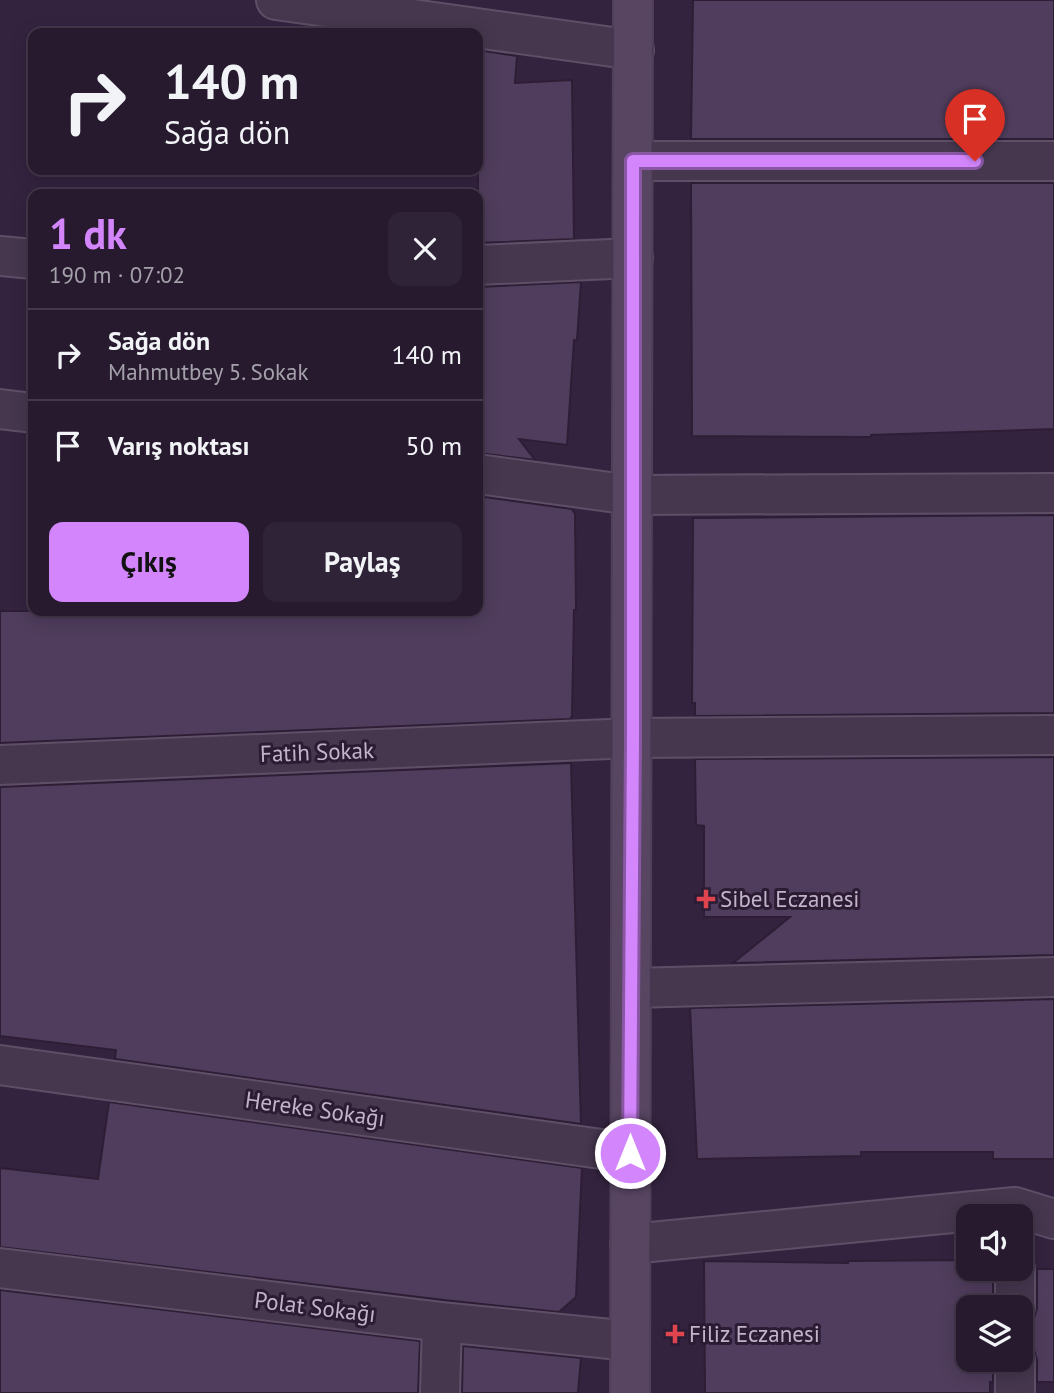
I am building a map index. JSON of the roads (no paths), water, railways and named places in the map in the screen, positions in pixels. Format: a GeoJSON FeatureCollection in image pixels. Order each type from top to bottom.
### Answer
{"type":"FeatureCollection","features":[{"type":"Feature","properties":{"kind":"main road"},"geometry":{"type":"LineString","coordinates":[[630,1393],[633,0]]}},
{"type":"Feature","properties":{"kind":"street"},"geometry":{"type":"LineString","coordinates":[[276,0],[476,28]]}},
{"type":"Feature","properties":{"kind":"street"},"geometry":{"type":"LineString","coordinates":[[483,29],[634,50]]}},
{"type":"Feature","properties":{"kind":"street"},"geometry":{"type":"LineString","coordinates":[[633,161],[1054,161]]}},
{"type":"Feature","properties":{"kind":"street"},"geometry":{"type":"LineString","coordinates":[[0,256],[28,259]]}},
{"type":"Feature","properties":{"kind":"street"},"geometry":{"type":"LineString","coordinates":[[483,265],[633,258]]}},
{"type":"Feature","properties":{"kind":"street"},"geometry":{"type":"LineString","coordinates":[[0,409],[28,412]]}},
{"type":"Feature","properties":{"kind":"street"},"geometry":{"type":"LineString","coordinates":[[483,475],[632,495],[1054,494]]}},
{"type":"Feature","properties":{"kind":"street","name":"Fatih Sokak"},"geometry":{"type":"LineString","coordinates":[[0,765],[633,738],[1054,735]]}},
{"type":"Feature","properties":{"kind":"street"},"geometry":{"type":"LineString","coordinates":[[631,988],[1054,977]]}},
{"type":"Feature","properties":{"kind":"street","name":"Hereke Sokağı"},"geometry":{"type":"LineString","coordinates":[[0,1065],[630,1153]]}},
{"type":"Feature","properties":{"kind":"street"},"geometry":{"type":"LineString","coordinates":[[1033,1206],[1054,1199]]}},
{"type":"Feature","properties":{"kind":"street"},"geometry":{"type":"LineString","coordinates":[[1033,1215],[1054,1219]]}},
{"type":"Feature","properties":{"kind":"street"},"geometry":{"type":"LineString","coordinates":[[630,1244],[956,1217]]}},
{"type":"Feature","properties":{"kind":"street","name":"Polat Sokağı"},"geometry":{"type":"LineString","coordinates":[[0,1268],[442,1322],[630,1340]]}},
{"type":"Feature","properties":{"kind":"street"},"geometry":{"type":"LineString","coordinates":[[440,1393],[442,1322]]}},
{"type":"Feature","properties":{"kind":"street"},"geometry":{"type":"LineString","coordinates":[[1015,1372],[1016,1393]]}},
{"type":"Feature","properties":{"kind":"place","name":"Sibel Eczanesi"},"geometry":{"type":"Point","coordinates":[706,899]}},
{"type":"Feature","properties":{"kind":"place","name":"Filiz Eczanesi"},"geometry":{"type":"Point","coordinates":[675,1334]}}]}
